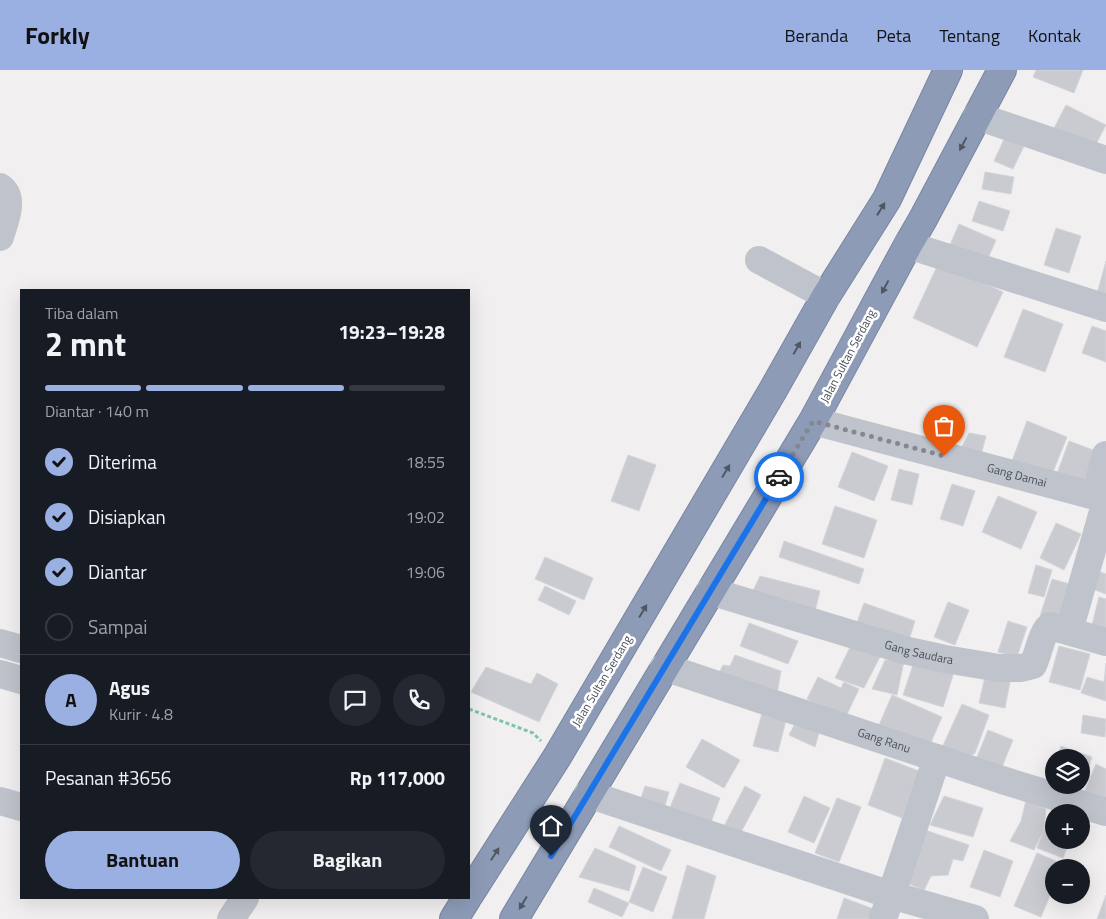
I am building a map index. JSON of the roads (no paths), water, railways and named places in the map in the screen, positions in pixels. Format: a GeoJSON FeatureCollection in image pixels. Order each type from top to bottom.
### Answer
{"type":"FeatureCollection","features":[{"type":"Feature","properties":{"kind":"highway","name":"Jalan Sultan Serdang"},"geometry":{"type":"LineString","coordinates":[[470,893],[557,757],[773,390],[826,296],[887,200],[948,70]]}},
{"type":"Feature","properties":{"kind":"highway","name":"Jalan Sultan Serdang"},"geometry":{"type":"LineString","coordinates":[[514,919],[813,421],[1002,70]]}},
{"type":"Feature","properties":{"kind":"highway","name":"Jalan Sultan Serdang"},"geometry":{"type":"LineString","coordinates":[[454,919],[466,899]]}},
{"type":"Feature","properties":{"kind":"street"},"geometry":{"type":"LineString","coordinates":[[977,116],[1106,160]]}},
{"type":"Feature","properties":{"kind":"street"},"geometry":{"type":"LineString","coordinates":[[0,187],[7,198],[8,206],[0,237]]}},
{"type":"Feature","properties":{"kind":"street"},"geometry":{"type":"LineString","coordinates":[[908,245],[1106,308]]}},
{"type":"Feature","properties":{"kind":"street"},"geometry":{"type":"LineString","coordinates":[[759,260],[826,296]]}},
{"type":"Feature","properties":{"kind":"street","name":"Gang Damai"},"geometry":{"type":"LineString","coordinates":[[813,421],[1102,499]]}},
{"type":"Feature","properties":{"kind":"street"},"geometry":{"type":"LineString","coordinates":[[1069,631],[1102,499],[1106,456]]}},
{"type":"Feature","properties":{"kind":"street","name":"Gang Saudara"},"geometry":{"type":"LineString","coordinates":[[710,591],[904,650],[999,668],[1021,668],[1033,664],[1047,627],[1053,626],[1106,642]]}},
{"type":"Feature","properties":{"kind":"street"},"geometry":{"type":"LineString","coordinates":[[0,643],[20,649]]}},
{"type":"Feature","properties":{"kind":"street","name":"Gang Ranu"},"geometry":{"type":"LineString","coordinates":[[664,667],[1009,782],[1106,812]]}},
{"type":"Feature","properties":{"kind":"street"},"geometry":{"type":"LineString","coordinates":[[0,674],[20,680]]}},
{"type":"Feature","properties":{"kind":"street"},"geometry":{"type":"LineString","coordinates":[[887,907],[937,758]]}},
{"type":"Feature","properties":{"kind":"street"},"geometry":{"type":"LineString","coordinates":[[588,794],[887,907],[975,919]]}},
{"type":"Feature","properties":{"kind":"street"},"geometry":{"type":"LineString","coordinates":[[0,801],[20,808]]}},
{"type":"Feature","properties":{"kind":"street"},"geometry":{"type":"LineString","coordinates":[[231,919],[244,899]]}}]}
